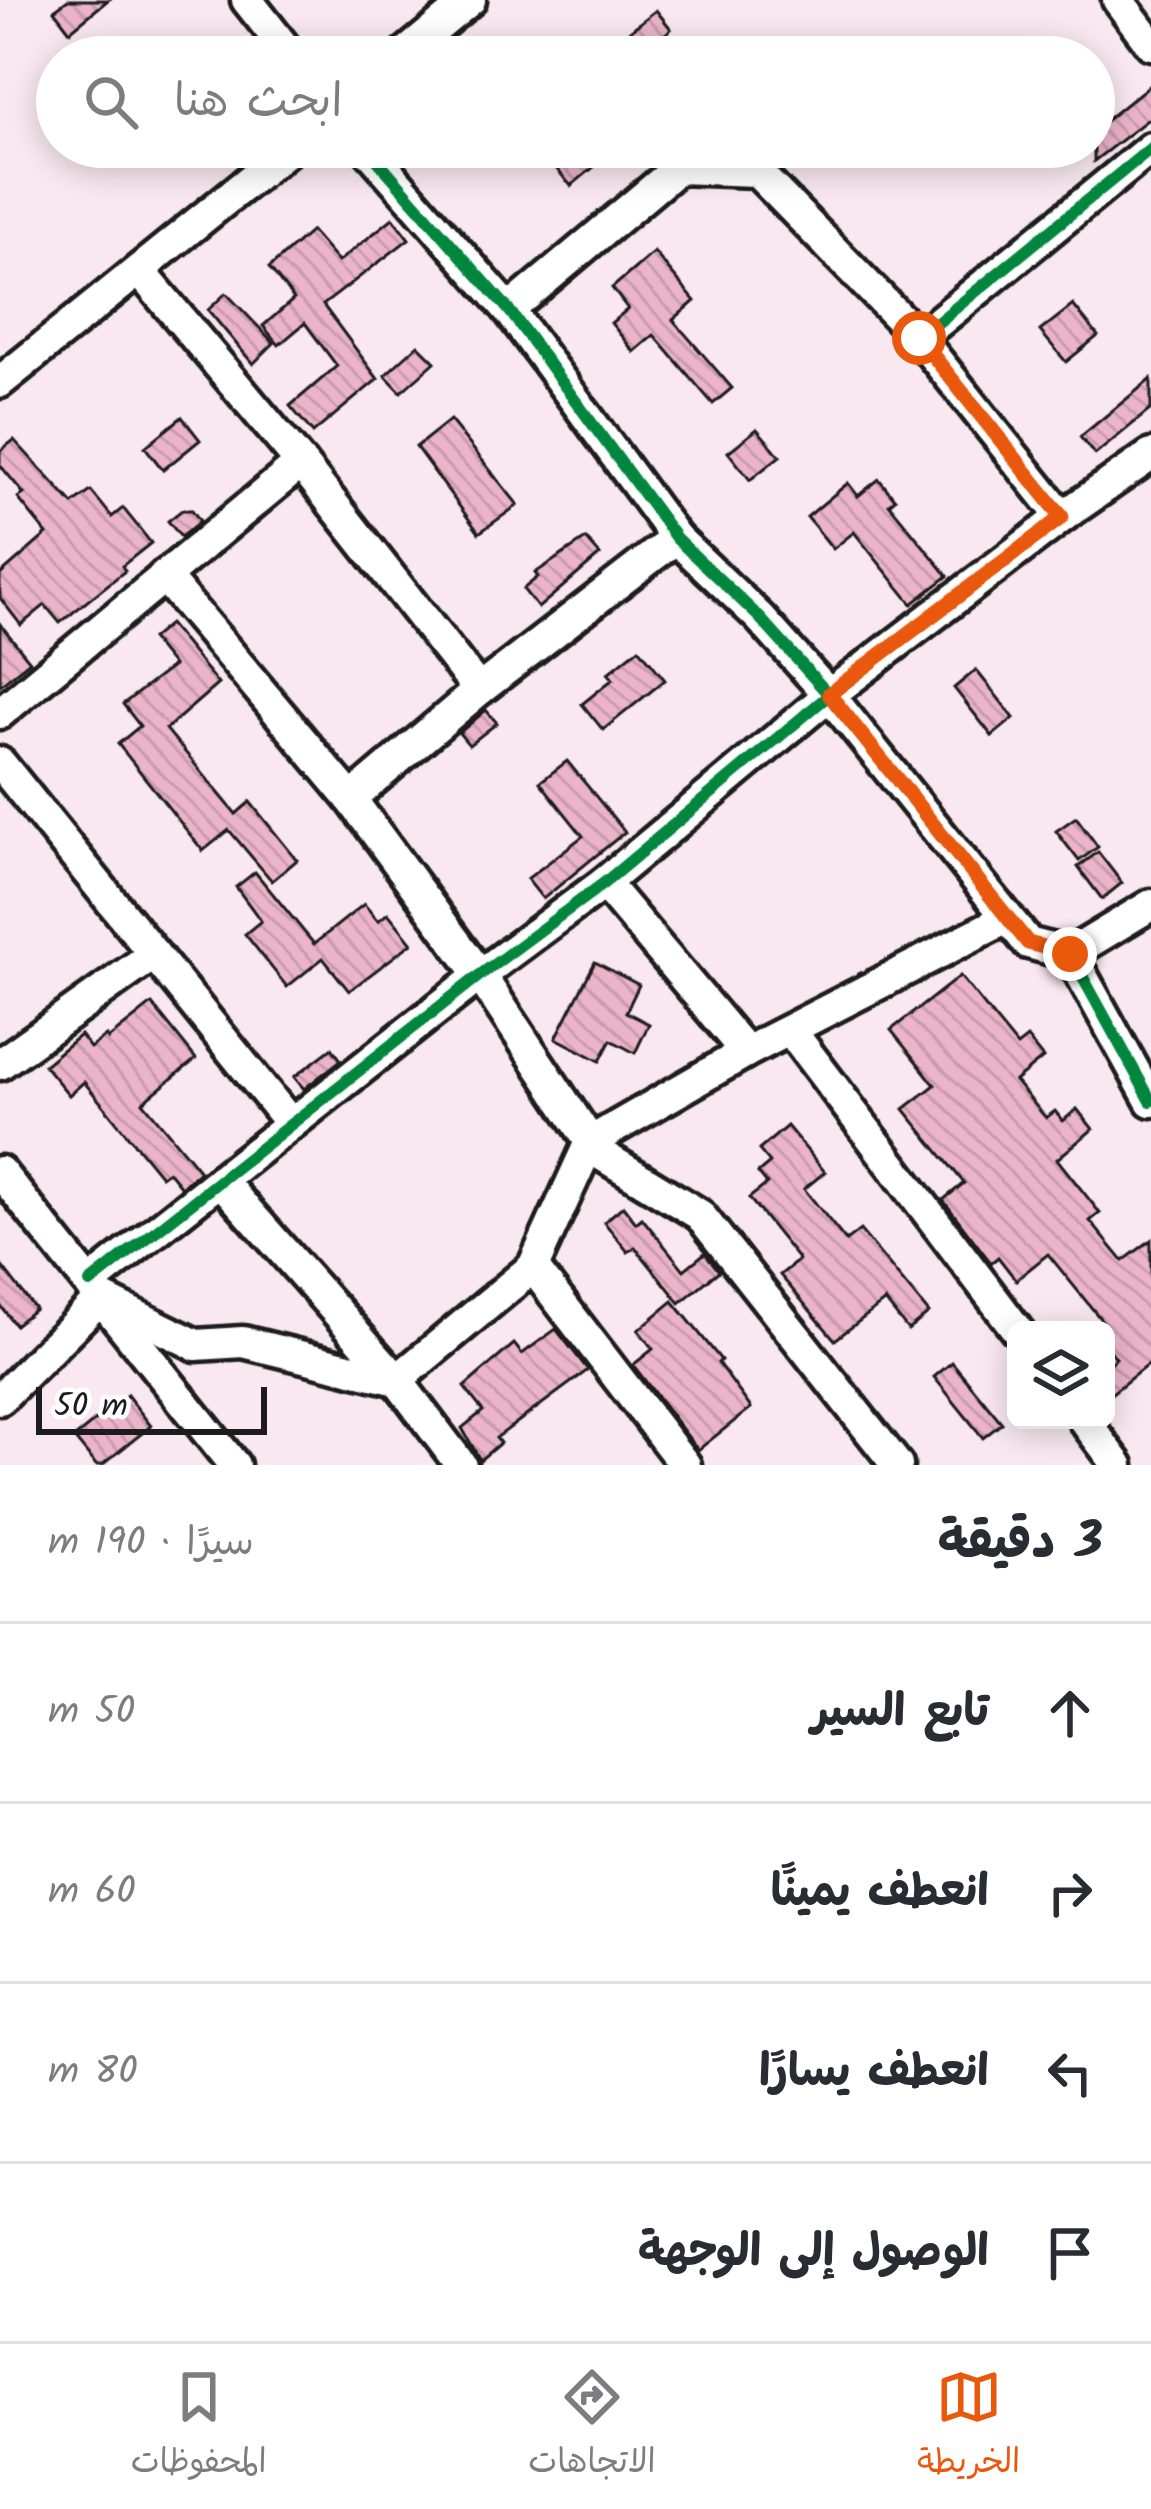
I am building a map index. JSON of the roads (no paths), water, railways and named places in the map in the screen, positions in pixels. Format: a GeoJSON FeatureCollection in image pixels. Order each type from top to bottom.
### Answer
{"type":"FeatureCollection","features":[{"type":"Feature","properties":{"kind":"street"},"geometry":{"type":"LineString","coordinates":[[247,0],[275,36]]}},
{"type":"Feature","properties":{"kind":"street"},"geometry":{"type":"LineString","coordinates":[[426,36],[470,0]]}},
{"type":"Feature","properties":{"kind":"street"},"geometry":{"type":"LineString","coordinates":[[1118,0],[1151,44]]}},
{"type":"Feature","properties":{"kind":"street"},"geometry":{"type":"LineString","coordinates":[[919,338],[1151,148]]}},
{"type":"Feature","properties":{"kind":"street"},"geometry":{"type":"LineString","coordinates":[[0,382],[265,168]]}},
{"type":"Feature","properties":{"kind":"street"},"geometry":{"type":"LineString","coordinates":[[384,168],[509,310],[676,538],[760,618],[829,694],[1028,943],[1070,954],[1151,905]]}},
{"type":"Feature","properties":{"kind":"street"},"geometry":{"type":"LineString","coordinates":[[509,310],[678,168],[756,171],[919,338],[1062,517]]}},
{"type":"Feature","properties":{"kind":"street"},"geometry":{"type":"LineString","coordinates":[[139,270],[301,463],[478,690]]}},
{"type":"Feature","properties":{"kind":"street"},"geometry":{"type":"LineString","coordinates":[[0,1399],[96,1290],[220,1180],[604,883],[829,694],[1151,455]]}},
{"type":"Feature","properties":{"kind":"street"},"geometry":{"type":"LineString","coordinates":[[0,712],[301,463]]}},
{"type":"Feature","properties":{"kind":"street"},"geometry":{"type":"LineString","coordinates":[[351,799],[478,690],[676,538]]}},
{"type":"Feature","properties":{"kind":"street"},"geometry":{"type":"LineString","coordinates":[[164,576],[351,799],[480,975],[597,1152],[700,1215],[897,1465]]}},
{"type":"Feature","properties":{"kind":"street"},"geometry":{"type":"LineString","coordinates":[[0,763],[292,1124]]}},
{"type":"Feature","properties":{"kind":"street"},"geometry":{"type":"LineString","coordinates":[[604,883],[746,1052]]}},
{"type":"Feature","properties":{"kind":"street"},"geometry":{"type":"LineString","coordinates":[[397,1380],[533,1267],[590,1142],[746,1052],[1007,918]]}},
{"type":"Feature","properties":{"kind":"street"},"geometry":{"type":"LineString","coordinates":[[0,1064],[154,954]]}},
{"type":"Feature","properties":{"kind":"street"},"geometry":{"type":"LineString","coordinates":[[1070,954],[1151,1101]]}},
{"type":"Feature","properties":{"kind":"street"},"geometry":{"type":"LineString","coordinates":[[790,1030],[1009,1321]]}},
{"type":"Feature","properties":{"kind":"street"},"geometry":{"type":"LineString","coordinates":[[0,1172],[234,1465]]}},
{"type":"Feature","properties":{"kind":"street"},"geometry":{"type":"LineString","coordinates":[[220,1180],[397,1380],[461,1465]]}},
{"type":"Feature","properties":{"kind":"street"},"geometry":{"type":"LineString","coordinates":[[533,1267],[685,1465]]}},
{"type":"Feature","properties":{"kind":"street"},"geometry":{"type":"LineString","coordinates":[[96,1290],[196,1345],[243,1342],[397,1380]]}},
{"type":"Feature","properties":{"kind":"street"},"geometry":{"type":"LineString","coordinates":[[1091,1429],[1118,1465]]}}]}
